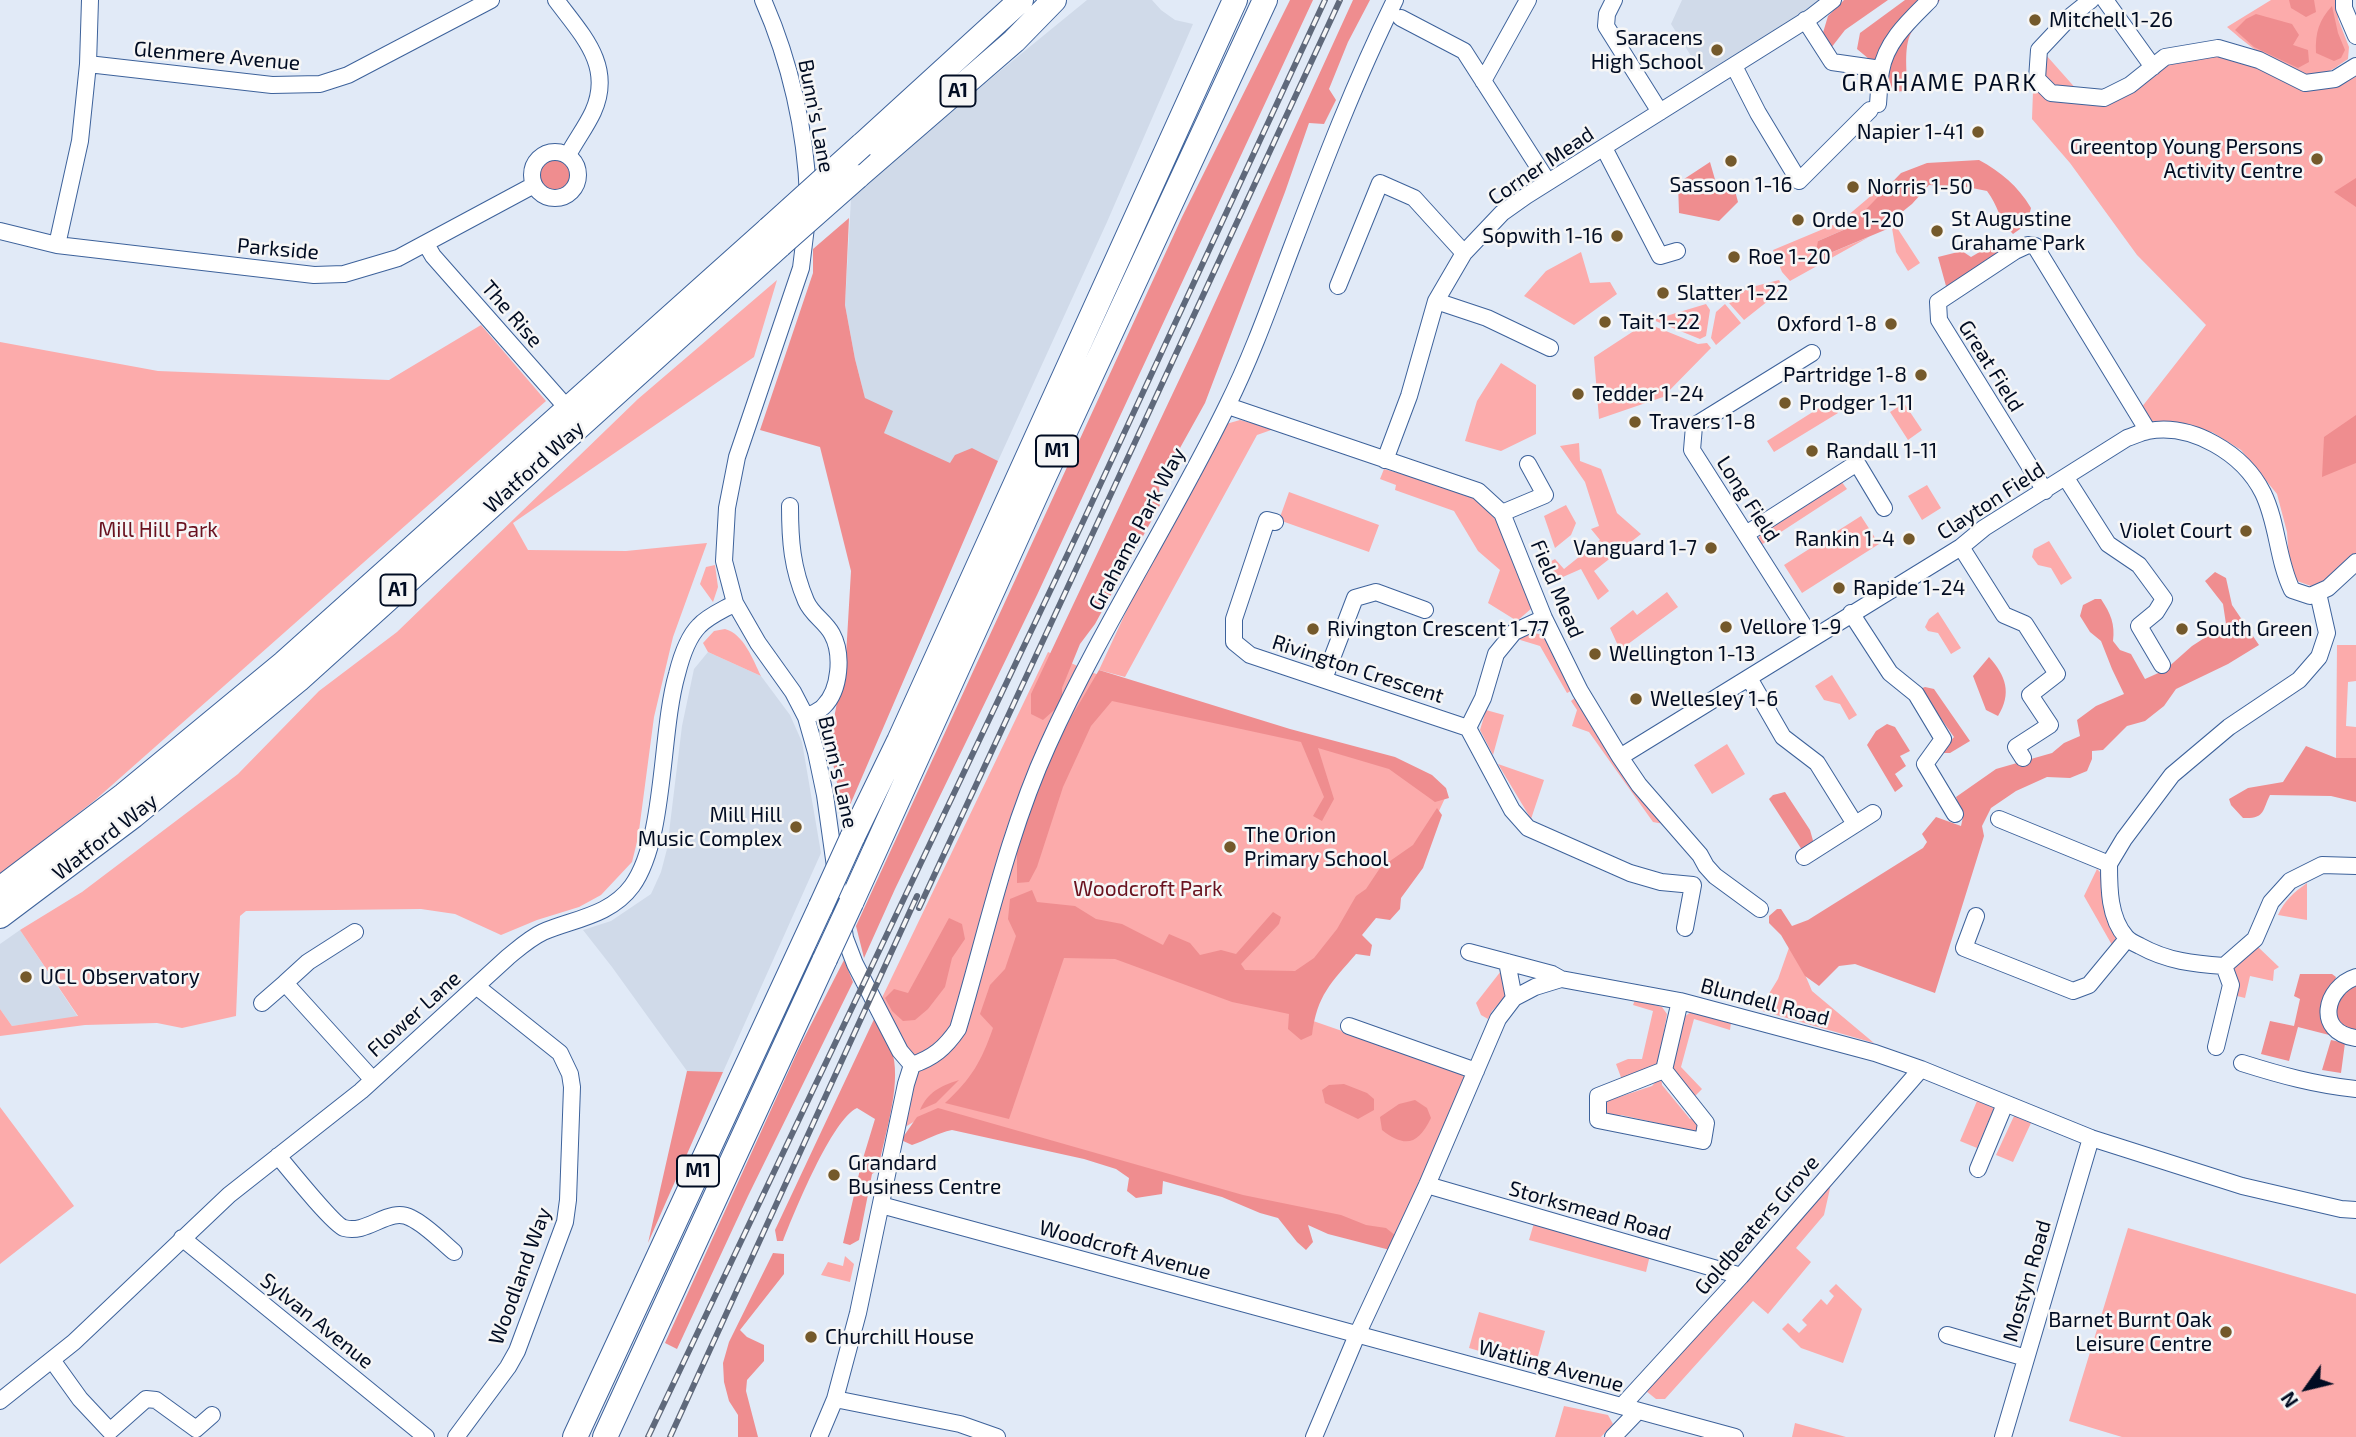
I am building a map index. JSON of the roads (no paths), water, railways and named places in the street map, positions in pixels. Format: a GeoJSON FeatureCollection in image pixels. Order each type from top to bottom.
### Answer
{"type":"FeatureCollection","features":[{"type":"Feature","properties":{"kind":"highway","name":"Watford Way"},"geometry":{"type":"LineString","coordinates":[[0,916],[133,816],[298,680],[775,237],[862,145],[1021,0]]}},
{"type":"Feature","properties":{"kind":"highway","name":"Watford Way"},"geometry":{"type":"LineString","coordinates":[[0,889],[224,715],[568,409],[775,237],[857,177],[1014,41],[1054,0]]}},
{"type":"Feature","properties":{"kind":"highway","name":"M1"},"geometry":{"type":"LineString","coordinates":[[575,1437],[899,741],[1235,0]]}},
{"type":"Feature","properties":{"kind":"highway","name":"M1"},"geometry":{"type":"LineString","coordinates":[[605,1437],[1265,0]]}},
{"type":"Feature","properties":{"kind":"highway","name":"M1"},"geometry":{"type":"LineString","coordinates":[[1248,42],[1271,0]]}},
{"type":"Feature","properties":{"kind":"street"},"geometry":{"type":"LineString","coordinates":[[57,245],[80,141],[88,64],[90,0]]}},
{"type":"Feature","properties":{"kind":"street","name":"Glenmere Avenue"},"geometry":{"type":"LineString","coordinates":[[88,64],[272,85],[320,83],[348,75],[491,0]]}},
{"type":"Feature","properties":{"kind":"street"},"geometry":{"type":"LineString","coordinates":[[556,0],[589,44],[600,73],[598,101],[568,155]]}},
{"type":"Feature","properties":{"kind":"street","name":"Bunn's Lane"},"geometry":{"type":"LineString","coordinates":[[763,0],[790,79],[807,165],[808,202],[801,268],[737,457],[727,508],[724,561],[735,603],[758,643],[793,692],[806,718],[817,752],[827,806],[845,938],[855,964],[900,1051],[912,1065]]}},
{"type":"Feature","properties":{"kind":"street","name":"Grahame Park Way"},"geometry":{"type":"LineString","coordinates":[[912,1065],[927,1060],[947,1046],[958,1030],[1019,820],[1048,746],[1124,597],[1227,406],[1256,339],[1335,135],[1395,0]]}},
{"type":"Feature","properties":{"kind":"street"},"geometry":{"type":"LineString","coordinates":[[1483,80],[1528,0]]}},
{"type":"Feature","properties":{"kind":"street"},"geometry":{"type":"LineString","coordinates":[[1614,0],[1607,14],[1606,26],[1660,112]]}},
{"type":"Feature","properties":{"kind":"street","name":"Corner Mead"},"geometry":{"type":"LineString","coordinates":[[1385,460],[1409,396],[1436,301],[1464,253],[1502,213],[1833,0]]}},
{"type":"Feature","properties":{"kind":"street"},"geometry":{"type":"LineString","coordinates":[[1734,66],[1758,113],[1799,181],[1874,107],[1881,69],[1899,31],[1930,0]]}},
{"type":"Feature","properties":{"kind":"street"},"geometry":{"type":"LineString","coordinates":[[2091,0],[2071,16],[2039,50],[2037,79],[2050,93],[2104,98],[2130,85],[2165,57],[2218,48],[2259,60],[2305,83],[2335,79],[2356,66]]}},
{"type":"Feature","properties":{"kind":"street"},"geometry":{"type":"LineString","coordinates":[[2105,0],[2153,67]]}},
{"type":"Feature","properties":{"kind":"street"},"geometry":{"type":"LineString","coordinates":[[2344,0],[2344,8],[2356,36]]}},
{"type":"Feature","properties":{"kind":"street"},"geometry":{"type":"LineString","coordinates":[[1401,18],[1464,51],[1548,182]]}},
{"type":"Feature","properties":{"kind":"street"},"geometry":{"type":"LineString","coordinates":[[1805,20],[1832,62],[1881,69]]}},
{"type":"Feature","properties":{"kind":"street"},"geometry":{"type":"LineString","coordinates":[[1604,148],[1661,256],[1677,251]]}},
{"type":"Feature","properties":{"kind":"street"},"geometry":{"type":"LineString","coordinates":[[555,151],[568,155],[578,167],[578,182],[574,189],[561,198],[553,198],[539,192],[534,185],[532,172],[537,160],[542,155],[555,151]]}},
{"type":"Feature","properties":{"kind":"street"},"geometry":{"type":"LineString","coordinates":[[1338,286],[1380,183],[1414,198],[1464,253]]}},
{"type":"Feature","properties":{"kind":"street","name":"Parkside"},"geometry":{"type":"LineString","coordinates":[[0,231],[57,245],[314,275],[344,274],[398,258],[534,185]]}},
{"type":"Feature","properties":{"kind":"street","name":"The Rise"},"geometry":{"type":"LineString","coordinates":[[426,244],[433,256],[568,409]]}},
{"type":"Feature","properties":{"kind":"street","name":"Great Field"},"geometry":{"type":"LineString","coordinates":[[2045,491],[1939,320],[1938,302],[2021,248],[2035,246],[2148,431]]}},
{"type":"Feature","properties":{"kind":"street"},"geometry":{"type":"LineString","coordinates":[[1436,301],[1487,318],[1550,348]]}},
{"type":"Feature","properties":{"kind":"street","name":"Long Field"},"geometry":{"type":"LineString","coordinates":[[1811,637],[1692,450],[1694,426],[1812,353]]}},
{"type":"Feature","properties":{"kind":"street","name":"Field Mead"},"geometry":{"type":"LineString","coordinates":[[1227,406],[1478,491],[1502,513],[1544,618],[1580,691],[1620,757],[1639,785],[1700,855],[1706,866],[1760,909]]}},
{"type":"Feature","properties":{"kind":"street","name":"Clayton Field"},"geometry":{"type":"LineString","coordinates":[[1620,757],[1961,547],[1984,528],[2127,438],[2148,431],[2188,432],[2228,451],[2245,467],[2263,493],[2274,527],[2283,571],[2292,590],[2310,596],[2323,591]]}},
{"type":"Feature","properties":{"kind":"street"},"geometry":{"type":"LineString","coordinates":[[1746,534],[1857,463],[1884,508]]}},
{"type":"Feature","properties":{"kind":"street"},"geometry":{"type":"LineString","coordinates":[[1502,513],[1545,495],[1528,464]]}},
{"type":"Feature","properties":{"kind":"street"},"geometry":{"type":"LineString","coordinates":[[2066,478],[2108,544],[2139,565],[2164,599],[2156,612],[2139,626],[2162,665]]}},
{"type":"Feature","properties":{"kind":"street"},"geometry":{"type":"LineString","coordinates":[[790,506],[790,547],[796,575],[813,614],[831,632],[838,647],[838,675],[834,690],[824,707],[806,718]]}},
{"type":"Feature","properties":{"kind":"street","name":"Rivington Crescent"},"geometry":{"type":"LineString","coordinates":[[1275,522],[1267,520],[1234,619],[1234,642],[1250,655],[1468,728]]}},
{"type":"Feature","properties":{"kind":"street"},"geometry":{"type":"LineString","coordinates":[[1961,547],[2004,615],[2025,624],[2057,674],[2030,695],[2050,725],[2016,747],[2023,758]]}},
{"type":"Feature","properties":{"kind":"street"},"geometry":{"type":"LineString","coordinates":[[2356,562],[2323,591],[2327,633],[2319,657],[2299,680],[2229,727],[2172,775],[2124,839],[2109,864],[2109,887],[2113,914],[2126,939],[2150,952],[2182,963],[2224,966],[2255,939],[2270,902],[2290,881],[2322,865],[2356,866]]}},
{"type":"Feature","properties":{"kind":"street"},"geometry":{"type":"LineString","coordinates":[[1324,679],[1355,598],[1376,592],[1425,610]]}},
{"type":"Feature","properties":{"kind":"street","name":"Flower Lane"},"geometry":{"type":"LineString","coordinates":[[0,1401],[52,1360],[229,1195],[373,1080],[532,938],[598,912],[620,899],[643,867],[652,833],[672,692],[680,663],[698,626],[735,603]]}},
{"type":"Feature","properties":{"kind":"street"},"geometry":{"type":"LineString","coordinates":[[1851,613],[1890,673],[1916,694],[1943,739],[1925,764],[1955,814]]}},
{"type":"Feature","properties":{"kind":"street"},"geometry":{"type":"LineString","coordinates":[[1544,618],[1514,632],[1496,654],[1483,698],[1468,728],[1512,810],[1528,828],[1630,873],[1661,882],[1693,885],[1685,928]]}},
{"type":"Feature","properties":{"kind":"street"},"geometry":{"type":"LineString","coordinates":[[1749,678],[1783,737],[1817,763],[1855,824]]}},
{"type":"Feature","properties":{"kind":"street"},"geometry":{"type":"LineString","coordinates":[[1804,857],[1872,813]]}},
{"type":"Feature","properties":{"kind":"street"},"geometry":{"type":"LineString","coordinates":[[1999,819],[2109,864]]}},
{"type":"Feature","properties":{"kind":"street"},"geometry":{"type":"LineString","coordinates":[[1976,916],[1964,948],[2073,991],[2089,985],[2126,939]]}},
{"type":"Feature","properties":{"kind":"street"},"geometry":{"type":"LineString","coordinates":[[262,1003],[308,961],[355,932]]}},
{"type":"Feature","properties":{"kind":"street"},"geometry":{"type":"LineString","coordinates":[[1469,952],[1552,974],[1561,979]]}},
{"type":"Feature","properties":{"kind":"street"},"geometry":{"type":"LineString","coordinates":[[1314,1437],[1498,1019],[1514,998],[1507,962]]}},
{"type":"Feature","properties":{"kind":"street"},"geometry":{"type":"LineString","coordinates":[[2216,1047],[2231,985],[2224,966]]}},
{"type":"Feature","properties":{"kind":"street"},"geometry":{"type":"LineString","coordinates":[[2356,977],[2333,993],[2329,1015],[2332,1027],[2342,1036],[2356,1038]]}},
{"type":"Feature","properties":{"kind":"street","name":"Blundell Road"},"geometry":{"type":"LineString","coordinates":[[1514,998],[1535,986],[1561,979],[1680,1001],[1875,1053],[2091,1138],[2242,1186],[2341,1209],[2356,1210]]}},
{"type":"Feature","properties":{"kind":"street"},"geometry":{"type":"LineString","coordinates":[[285,983],[373,1080]]}},
{"type":"Feature","properties":{"kind":"street","name":"Woodland Way"},"geometry":{"type":"LineString","coordinates":[[456,1437],[517,1351],[561,1236],[568,1200],[572,1087],[565,1060],[553,1047],[476,986]]}},
{"type":"Feature","properties":{"kind":"street"},"geometry":{"type":"LineString","coordinates":[[1664,1070],[1680,1001]]}},
{"type":"Feature","properties":{"kind":"street"},"geometry":{"type":"LineString","coordinates":[[1349,1026],[1476,1071]]}},
{"type":"Feature","properties":{"kind":"street"},"geometry":{"type":"LineString","coordinates":[[2242,1063],[2326,1086],[2356,1089]]}},
{"type":"Feature","properties":{"kind":"street"},"geometry":{"type":"LineString","coordinates":[[819,1437],[835,1399],[858,1313],[912,1065]]}},
{"type":"Feature","properties":{"kind":"street","name":"Goldbeaters Grove"},"geometry":{"type":"LineString","coordinates":[[1622,1406],[1741,1276],[1921,1069]]}},
{"type":"Feature","properties":{"kind":"street"},"geometry":{"type":"LineString","coordinates":[[1664,1070],[1706,1123],[1703,1141],[1598,1120],[1598,1096],[1664,1070]]}},
{"type":"Feature","properties":{"kind":"street"},"geometry":{"type":"LineString","coordinates":[[1978,1169],[2005,1104]]}},
{"type":"Feature","properties":{"kind":"street","name":"Mostyn Road"},"geometry":{"type":"LineString","coordinates":[[2003,1437],[2091,1138]]}},
{"type":"Feature","properties":{"kind":"street"},"geometry":{"type":"LineString","coordinates":[[278,1156],[340,1227],[354,1230],[401,1215],[411,1218],[454,1252]]}},
{"type":"Feature","properties":{"kind":"street","name":"Storksmead Road"},"geometry":{"type":"LineString","coordinates":[[1427,1185],[1741,1276]]}},
{"type":"Feature","properties":{"kind":"street","name":"Woodcroft Avenue"},"geometry":{"type":"LineString","coordinates":[[881,1205],[1357,1335]]}},
{"type":"Feature","properties":{"kind":"street","name":"Sylvan Avenue"},"geometry":{"type":"LineString","coordinates":[[182,1238],[426,1437]]}},
{"type":"Feature","properties":{"kind":"street","name":"Watling Avenue"},"geometry":{"type":"LineString","coordinates":[[1357,1335],[1735,1437]]}},
{"type":"Feature","properties":{"kind":"street"},"geometry":{"type":"LineString","coordinates":[[1947,1335],[2026,1358]]}},
{"type":"Feature","properties":{"kind":"street"},"geometry":{"type":"LineString","coordinates":[[52,1360],[80,1399],[110,1431],[142,1402],[151,1398],[192,1433],[212,1415]]}},
{"type":"Feature","properties":{"kind":"street"},"geometry":{"type":"LineString","coordinates":[[835,1399],[960,1424],[997,1437]]}},
{"type":"Feature","properties":{"kind":"street"},"geometry":{"type":"LineString","coordinates":[[1613,1437],[1638,1410]]}},
{"type":"Feature","properties":{"kind":"railway"},"geometry":{"type":"LineString","coordinates":[[648,1437],[1081,526],[1325,0]]}},
{"type":"Feature","properties":{"kind":"railway"},"geometry":{"type":"LineString","coordinates":[[919,908],[1340,0]]}},
{"type":"Feature","properties":{"kind":"railway"},"geometry":{"type":"LineString","coordinates":[[670,1437],[917,896]]}},
{"type":"Feature","properties":{"kind":"place","name":"Mitchell 1-26"},"geometry":{"type":"Point","coordinates":[2035,20]}},
{"type":"Feature","properties":{"kind":"place","name":"Saracens High School"},"geometry":{"type":"Point","coordinates":[1717,50]}},
{"type":"Feature","properties":{"kind":"place","name":"Napier 1-41"},"geometry":{"type":"Point","coordinates":[1978,132]}},
{"type":"Feature","properties":{"kind":"place","name":"Greentop Young Persons Activity Centre"},"geometry":{"type":"Point","coordinates":[2317,159]}},
{"type":"Feature","properties":{"kind":"place","name":"Sassoon 1-16"},"geometry":{"type":"Point","coordinates":[1731,161]}},
{"type":"Feature","properties":{"kind":"place","name":"Norris 1-50"},"geometry":{"type":"Point","coordinates":[1853,187]}},
{"type":"Feature","properties":{"kind":"place","name":"Orde 1-20"},"geometry":{"type":"Point","coordinates":[1798,220]}},
{"type":"Feature","properties":{"kind":"place","name":"St Augustine Grahame Park"},"geometry":{"type":"Point","coordinates":[1937,231]}},
{"type":"Feature","properties":{"kind":"place","name":"Sopwith 1-16"},"geometry":{"type":"Point","coordinates":[1617,236]}},
{"type":"Feature","properties":{"kind":"place","name":"Roe 1-20"},"geometry":{"type":"Point","coordinates":[1734,257]}},
{"type":"Feature","properties":{"kind":"place","name":"Slatter 1-22"},"geometry":{"type":"Point","coordinates":[1663,293]}},
{"type":"Feature","properties":{"kind":"place","name":"Tait 1-22"},"geometry":{"type":"Point","coordinates":[1605,322]}},
{"type":"Feature","properties":{"kind":"place","name":"Oxford 1-8"},"geometry":{"type":"Point","coordinates":[1891,324]}},
{"type":"Feature","properties":{"kind":"place","name":"Partridge 1-8"},"geometry":{"type":"Point","coordinates":[1921,375]}},
{"type":"Feature","properties":{"kind":"place","name":"Tedder 1-24"},"geometry":{"type":"Point","coordinates":[1578,394]}},
{"type":"Feature","properties":{"kind":"place","name":"Prodger 1-11"},"geometry":{"type":"Point","coordinates":[1785,403]}},
{"type":"Feature","properties":{"kind":"place","name":"Travers 1-8"},"geometry":{"type":"Point","coordinates":[1635,422]}},
{"type":"Feature","properties":{"kind":"place","name":"Randall 1-11"},"geometry":{"type":"Point","coordinates":[1812,451]}},
{"type":"Feature","properties":{"kind":"place","name":"Violet Court"},"geometry":{"type":"Point","coordinates":[2246,531]}},
{"type":"Feature","properties":{"kind":"place","name":"Rankin 1-4"},"geometry":{"type":"Point","coordinates":[1909,539]}},
{"type":"Feature","properties":{"kind":"place","name":"Vanguard 1-7"},"geometry":{"type":"Point","coordinates":[1711,548]}},
{"type":"Feature","properties":{"kind":"place","name":"Rapide 1-24"},"geometry":{"type":"Point","coordinates":[1839,588]}},
{"type":"Feature","properties":{"kind":"place","name":"Vellore 1-9"},"geometry":{"type":"Point","coordinates":[1726,627]}},
{"type":"Feature","properties":{"kind":"place","name":"Rivington Crescent 1-77"},"geometry":{"type":"Point","coordinates":[1313,629]}},
{"type":"Feature","properties":{"kind":"place","name":"South Green"},"geometry":{"type":"Point","coordinates":[2182,629]}},
{"type":"Feature","properties":{"kind":"place","name":"Wellington 1-13"},"geometry":{"type":"Point","coordinates":[1595,654]}},
{"type":"Feature","properties":{"kind":"place","name":"Wellesley 1-6"},"geometry":{"type":"Point","coordinates":[1636,699]}},
{"type":"Feature","properties":{"kind":"place","name":"Mill Hill Music Complex"},"geometry":{"type":"Point","coordinates":[796,827]}},
{"type":"Feature","properties":{"kind":"place","name":"The Orion Primary School"},"geometry":{"type":"Point","coordinates":[1230,847]}},
{"type":"Feature","properties":{"kind":"place","name":"UCL Observatory"},"geometry":{"type":"Point","coordinates":[26,977]}},
{"type":"Feature","properties":{"kind":"place","name":"Grandard Business Centre"},"geometry":{"type":"Point","coordinates":[834,1175]}},
{"type":"Feature","properties":{"kind":"place","name":"Barnet Burnt Oak Leisure Centre"},"geometry":{"type":"Point","coordinates":[2226,1332]}},
{"type":"Feature","properties":{"kind":"place","name":"Churchill House"},"geometry":{"type":"Point","coordinates":[811,1337]}},
{"type":"Feature","properties":{"kind":"district","name":"GRAHAME PARK"},"geometry":{"type":"Point","coordinates":[1940,83]}},
{"type":"Feature","properties":{"kind":"park label","name":"Mill Hill Park"},"geometry":{"type":"Point","coordinates":[158,530]}},
{"type":"Feature","properties":{"kind":"park label","name":"Woodcroft Park"},"geometry":{"type":"Point","coordinates":[1148,889]}}]}
